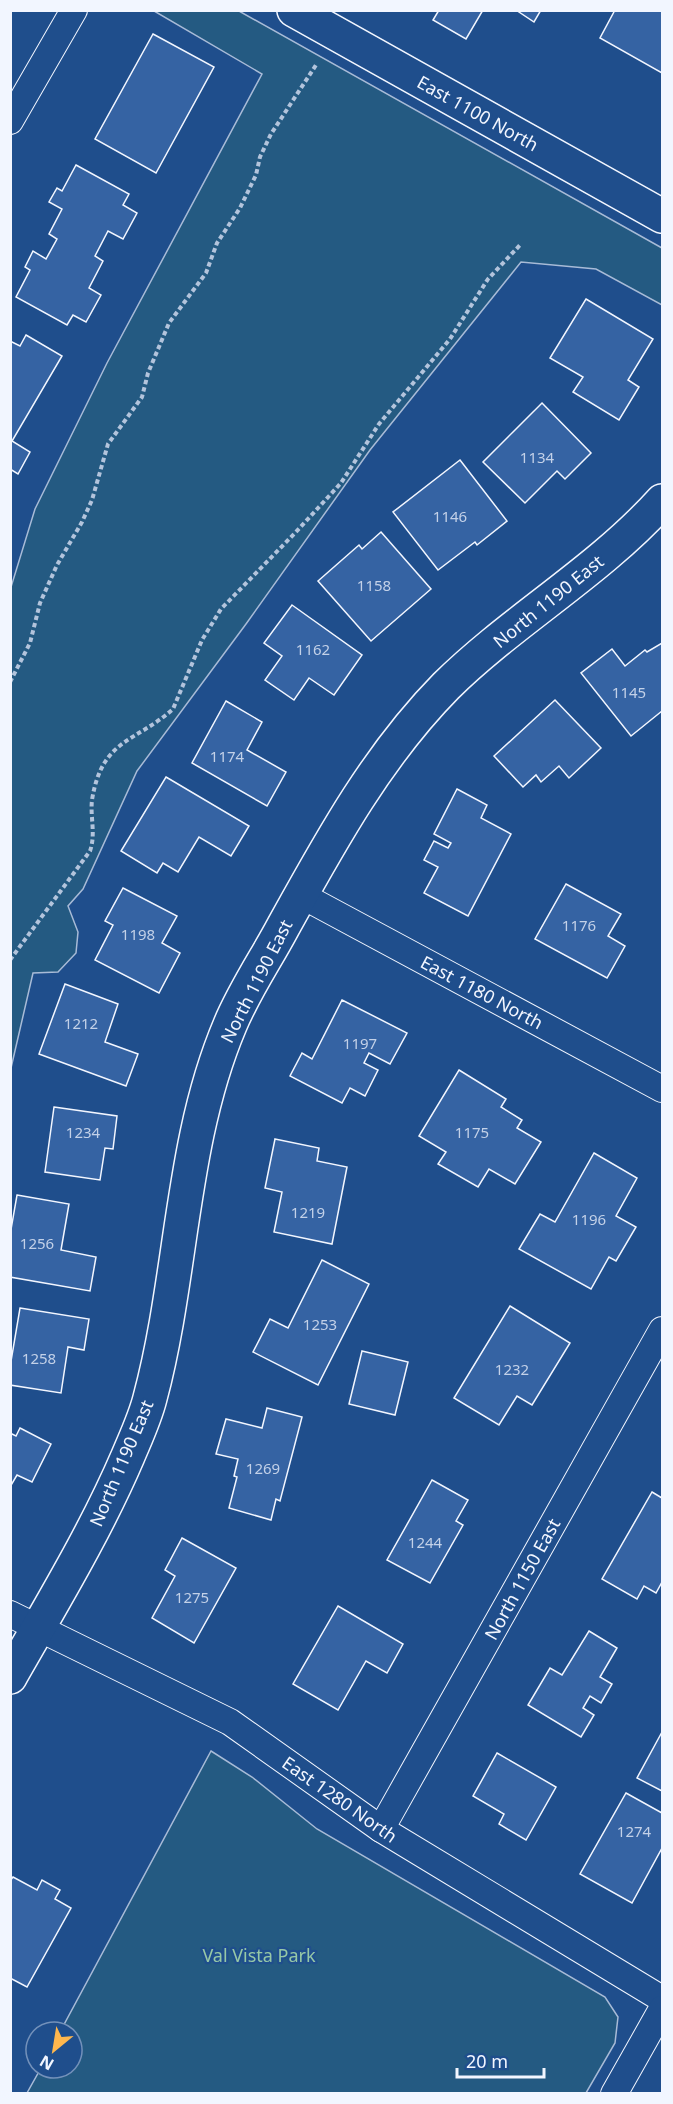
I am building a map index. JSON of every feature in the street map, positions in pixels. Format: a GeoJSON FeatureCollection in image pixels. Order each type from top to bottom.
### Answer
{"type":"FeatureCollection","features":[{"type":"Feature","properties":{"kind":"street"},"geometry":{"type":"LineString","coordinates":[[10,121],[74,10]]}},
{"type":"Feature","properties":{"kind":"street","name":"East 1100 North"},"geometry":{"type":"LineString","coordinates":[[294,10],[663,216]]}},
{"type":"Feature","properties":{"kind":"street","name":"North 1190 East"},"geometry":{"type":"LineString","coordinates":[[10,1677],[24,1622],[114,1488],[149,1404],[159,1365],[173,1287],[197,1128],[212,1074],[231,1022],[301,895],[360,793],[408,727],[456,677],[603,557],[663,501]]}},
{"type":"Feature","properties":{"kind":"street","name":"East 1180 North"},"geometry":{"type":"LineString","coordinates":[[301,895],[663,1089]]}},
{"type":"Feature","properties":{"kind":"street","name":"North 1150 East"},"geometry":{"type":"LineString","coordinates":[[381,1829],[663,1330]]}},
{"type":"Feature","properties":{"kind":"street","name":"East 1280 North"},"geometry":{"type":"LineString","coordinates":[[24,1622],[230,1722],[381,1829],[663,1999]]}},
{"type":"Feature","properties":{"kind":"street"},"geometry":{"type":"LineString","coordinates":[[614,2094],[663,2009]]}},
{"type":"Feature","properties":{"kind":"path"},"geometry":{"type":"LineString","coordinates":[[10,682],[30,644],[40,603],[52,574],[92,500],[108,444],[142,397],[148,373],[168,323],[206,273],[217,243],[240,208],[256,175],[260,158],[271,134],[316,65]]}},
{"type":"Feature","properties":{"kind":"path"},"geometry":{"type":"LineString","coordinates":[[10,960],[90,851],[93,843],[92,803],[95,786],[108,756],[122,742],[173,709],[202,640],[221,609],[341,483],[379,424],[450,339],[488,279],[521,244]]}},
{"type":"Feature","properties":{"kind":"green space"},"geometry":{"type":"Polygon","coordinates":[[[154,11],[239,11],[662,248],[662,305],[596,269],[521,262],[370,450],[246,624],[137,771],[83,889],[68,906],[78,932],[76,953],[58,972],[33,973],[11,1068],[11,587],[35,509],[107,363],[262,74],[154,11]]]}},
{"type":"Feature","properties":{"kind":"green space","name":"Val Vista Park"},"geometry":{"type":"Polygon","coordinates":[[[211,1751],[252,1777],[317,1829],[605,1997],[618,2017],[615,2043],[586,2093],[27,2093],[34,2080],[84,2080],[84,2020],[66,2020],[211,1751]]]}},
{"type":"Feature","properties":{"kind":"building"},"geometry":{"type":"Polygon","coordinates":[[[439,10],[483,10],[466,39],[433,20],[439,10]]]}},
{"type":"Feature","properties":{"kind":"building"},"geometry":{"type":"Polygon","coordinates":[[[516,10],[541,10],[534,22],[516,10]]]}},
{"type":"Feature","properties":{"kind":"building"},"geometry":{"type":"Polygon","coordinates":[[[615,10],[662,10],[662,73],[600,38],[615,10]]]}},
{"type":"Feature","properties":{"kind":"building"},"geometry":{"type":"Polygon","coordinates":[[[153,34],[214,67],[156,173],[95,139],[153,34]]]}},
{"type":"Feature","properties":{"kind":"building"},"geometry":{"type":"Polygon","coordinates":[[[76,165],[129,194],[123,205],[137,213],[123,239],[108,231],[95,256],[103,261],[89,288],[101,295],[86,322],[73,315],[67,325],[16,297],[30,270],[25,267],[33,251],[46,259],[57,239],[49,234],[62,209],[49,202],[57,188],[62,191],[76,165]]]}},
{"type":"Feature","properties":{"kind":"building"},"geometry":{"type":"Polygon","coordinates":[[[586,299],[653,339],[628,380],[639,387],[619,420],[573,392],[583,377],[550,358],[586,299]]]}},
{"type":"Feature","properties":{"kind":"building"},"geometry":{"type":"Polygon","coordinates":[[[26,335],[62,356],[12,441],[30,452],[18,474],[10,469],[10,341],[20,346],[26,335]]]}},
{"type":"Feature","properties":{"kind":"building"},"geometry":{"type":"Polygon","coordinates":[[[542,403],[591,453],[565,479],[557,471],[525,503],[483,462],[542,403]]]}},
{"type":"Feature","properties":{"kind":"building"},"geometry":{"type":"Polygon","coordinates":[[[460,460],[507,521],[477,545],[475,542],[438,570],[393,512],[460,460]]]}},
{"type":"Feature","properties":{"kind":"building"},"geometry":{"type":"Polygon","coordinates":[[[381,532],[431,589],[371,641],[318,581],[359,545],[362,549],[381,532]]]}},
{"type":"Feature","properties":{"kind":"building"},"geometry":{"type":"Polygon","coordinates":[[[292,605],[362,655],[334,695],[309,678],[294,700],[265,680],[282,656],[264,643],[292,605]]]}},
{"type":"Feature","properties":{"kind":"building"},"geometry":{"type":"Polygon","coordinates":[[[662,643],[662,711],[631,736],[581,673],[612,649],[625,666],[645,650],[647,652],[662,643]]]}},
{"type":"Feature","properties":{"kind":"building"},"geometry":{"type":"Polygon","coordinates":[[[555,700],[601,748],[569,778],[559,766],[541,782],[536,775],[523,787],[494,756],[555,700]]]}},
{"type":"Feature","properties":{"kind":"building"},"geometry":{"type":"Polygon","coordinates":[[[226,701],[262,722],[247,750],[286,772],[267,806],[192,763],[226,701]]]}},
{"type":"Feature","properties":{"kind":"building"},"geometry":{"type":"Polygon","coordinates":[[[166,777],[249,826],[231,856],[199,837],[178,872],[163,863],[157,873],[121,851],[166,777]]]}},
{"type":"Feature","properties":{"kind":"building"},"geometry":{"type":"Polygon","coordinates":[[[457,789],[487,805],[481,818],[511,834],[468,916],[424,893],[438,867],[424,860],[434,841],[448,848],[451,843],[434,834],[457,789]]]}},
{"type":"Feature","properties":{"kind":"building"},"geometry":{"type":"Polygon","coordinates":[[[566,884],[621,914],[608,936],[625,946],[607,978],[535,939],[566,884]]]}},
{"type":"Feature","properties":{"kind":"building"},"geometry":{"type":"Polygon","coordinates":[[[123,888],[177,916],[162,943],[180,953],[159,993],[95,960],[113,925],[105,921],[123,888]]]}},
{"type":"Feature","properties":{"kind":"building"},"geometry":{"type":"Polygon","coordinates":[[[65,984],[118,1004],[105,1042],[138,1054],[126,1086],[39,1054],[65,984]]]}},
{"type":"Feature","properties":{"kind":"building"},"geometry":{"type":"Polygon","coordinates":[[[342,1000],[407,1033],[390,1064],[369,1053],[364,1063],[378,1070],[365,1096],[350,1088],[342,1103],[290,1076],[302,1053],[312,1059],[342,1000]]]}},
{"type":"Feature","properties":{"kind":"building"},"geometry":{"type":"Polygon","coordinates":[[[459,1070],[506,1099],[501,1107],[522,1120],[517,1128],[541,1142],[515,1184],[489,1169],[478,1187],[438,1164],[446,1152],[419,1136],[459,1070]]]}},
{"type":"Feature","properties":{"kind":"building"},"geometry":{"type":"Polygon","coordinates":[[[54,1107],[117,1116],[113,1149],[105,1148],[100,1180],[45,1172],[54,1107]]]}},
{"type":"Feature","properties":{"kind":"building"},"geometry":{"type":"Polygon","coordinates":[[[275,1139],[319,1148],[317,1161],[347,1167],[332,1244],[274,1232],[282,1192],[265,1188],[275,1139]]]}},
{"type":"Feature","properties":{"kind":"building"},"geometry":{"type":"Polygon","coordinates":[[[594,1153],[637,1178],[616,1216],[636,1227],[616,1261],[609,1257],[591,1289],[519,1249],[540,1214],[555,1222],[594,1153]]]}},
{"type":"Feature","properties":{"kind":"building"},"geometry":{"type":"Polygon","coordinates":[[[17,1195],[69,1204],[61,1250],[96,1257],[90,1291],[10,1277],[10,1235],[17,1195]]]}},
{"type":"Feature","properties":{"kind":"building"},"geometry":{"type":"Polygon","coordinates":[[[322,1260],[369,1284],[318,1385],[253,1352],[270,1319],[288,1328],[322,1260]]]}},
{"type":"Feature","properties":{"kind":"building"},"geometry":{"type":"Polygon","coordinates":[[[510,1306],[570,1343],[532,1405],[517,1396],[499,1425],[454,1398],[510,1306]]]}},
{"type":"Feature","properties":{"kind":"building"},"geometry":{"type":"Polygon","coordinates":[[[20,1308],[89,1319],[84,1350],[68,1347],[61,1393],[10,1385],[10,1367],[20,1308]]]}},
{"type":"Feature","properties":{"kind":"building"},"geometry":{"type":"Polygon","coordinates":[[[362,1351],[408,1362],[395,1415],[349,1404],[362,1351]]]}},
{"type":"Feature","properties":{"kind":"building"},"geometry":{"type":"Polygon","coordinates":[[[267,1408],[302,1417],[280,1501],[276,1499],[271,1520],[229,1508],[237,1477],[234,1476],[238,1459],[216,1454],[226,1419],[262,1428],[267,1408]]]}},
{"type":"Feature","properties":{"kind":"building"},"geometry":{"type":"Polygon","coordinates":[[[20,1428],[51,1444],[32,1482],[17,1475],[10,1487],[10,1433],[16,1436],[20,1428]]]}},
{"type":"Feature","properties":{"kind":"building"},"geometry":{"type":"Polygon","coordinates":[[[432,1480],[468,1500],[456,1521],[463,1525],[430,1583],[387,1560],[432,1480]]]}},
{"type":"Feature","properties":{"kind":"building"},"geometry":{"type":"Polygon","coordinates":[[[652,1492],[662,1498],[662,1582],[656,1593],[644,1586],[637,1599],[602,1579],[652,1492]]]}},
{"type":"Feature","properties":{"kind":"building"},"geometry":{"type":"Polygon","coordinates":[[[182,1538],[236,1568],[194,1643],[152,1618],[175,1576],[165,1570],[182,1538]]]}},
{"type":"Feature","properties":{"kind":"building"},"geometry":{"type":"Polygon","coordinates":[[[338,1606],[403,1644],[387,1673],[366,1661],[338,1710],[293,1684],[338,1606]]]}},
{"type":"Feature","properties":{"kind":"building"},"geometry":{"type":"Polygon","coordinates":[[[589,1631],[617,1648],[600,1677],[612,1684],[601,1703],[590,1696],[583,1708],[594,1715],[581,1737],[528,1705],[550,1668],[562,1675],[589,1631]]]}},
{"type":"Feature","properties":{"kind":"building"},"geometry":{"type":"Polygon","coordinates":[[[662,1732],[662,1791],[637,1778],[662,1732]]]}},
{"type":"Feature","properties":{"kind":"building"},"geometry":{"type":"Polygon","coordinates":[[[497,1753],[556,1787],[526,1840],[499,1824],[504,1814],[473,1796],[497,1753]]]}},
{"type":"Feature","properties":{"kind":"building"},"geometry":{"type":"Polygon","coordinates":[[[626,1793],[662,1813],[662,1848],[632,1903],[580,1874],[626,1793]]]}},
{"type":"Feature","properties":{"kind":"building"},"geometry":{"type":"Polygon","coordinates":[[[13,1877],[37,1890],[42,1880],[60,1890],[55,1899],[71,1908],[27,1987],[10,1978],[10,1881],[13,1877]]]}}]}
